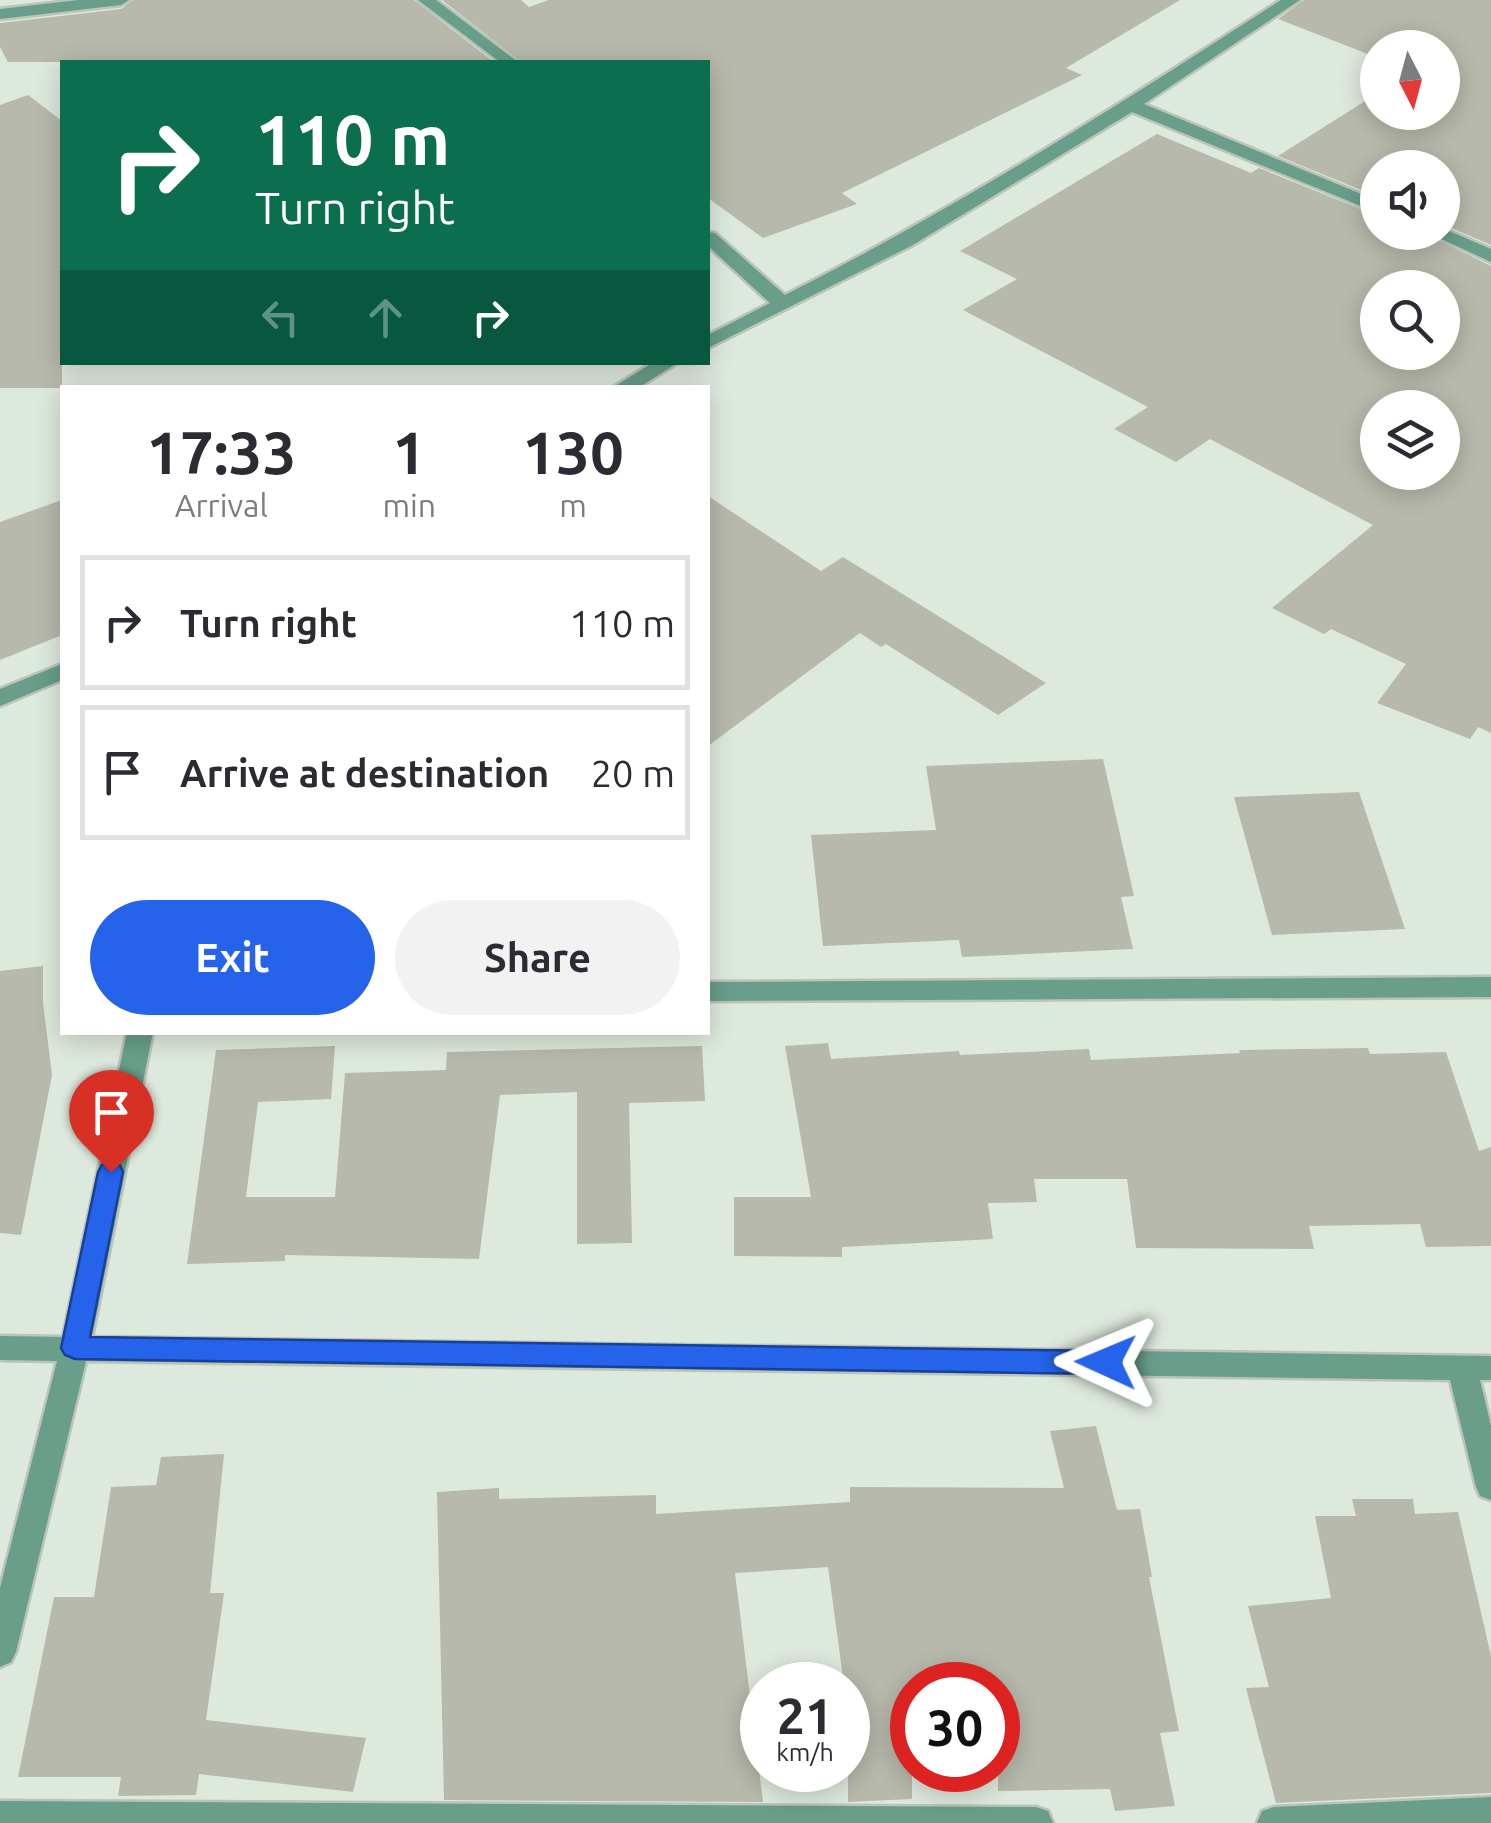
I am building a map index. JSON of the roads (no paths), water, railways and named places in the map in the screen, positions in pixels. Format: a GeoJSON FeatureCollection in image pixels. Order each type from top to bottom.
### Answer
{"type":"FeatureCollection","features":[{"type":"Feature","properties":{"kind":"street"},"geometry":{"type":"LineString","coordinates":[[0,14],[121,0]]}},
{"type":"Feature","properties":{"kind":"street"},"geometry":{"type":"LineString","coordinates":[[426,0],[507,60]]}},
{"type":"Feature","properties":{"kind":"street"},"geometry":{"type":"LineString","coordinates":[[710,341],[904,242],[1131,105],[1292,0]]}},
{"type":"Feature","properties":{"kind":"street"},"geometry":{"type":"LineString","coordinates":[[1131,105],[1360,200]]}},
{"type":"Feature","properties":{"kind":"street"},"geometry":{"type":"LineString","coordinates":[[710,239],[782,303]]}},
{"type":"Feature","properties":{"kind":"street"},"geometry":{"type":"LineString","coordinates":[[1460,243],[1491,256]]}},
{"type":"Feature","properties":{"kind":"street"},"geometry":{"type":"LineString","coordinates":[[627,385],[664,365]]}},
{"type":"Feature","properties":{"kind":"street"},"geometry":{"type":"LineString","coordinates":[[0,698],[60,672]]}},
{"type":"Feature","properties":{"kind":"street"},"geometry":{"type":"LineString","coordinates":[[710,992],[1491,987]]}},
{"type":"Feature","properties":{"kind":"street"},"geometry":{"type":"LineString","coordinates":[[0,1652],[75,1348],[139,1035]]}},
{"type":"Feature","properties":{"kind":"street"},"geometry":{"type":"LineString","coordinates":[[0,1348],[1477,1368],[1491,1487]]}},
{"type":"Feature","properties":{"kind":"street"},"geometry":{"type":"LineString","coordinates":[[1274,1823],[1491,1813]]}},
{"type":"Feature","properties":{"kind":"street"},"geometry":{"type":"LineString","coordinates":[[0,1816],[1036,1823]]}}]}
